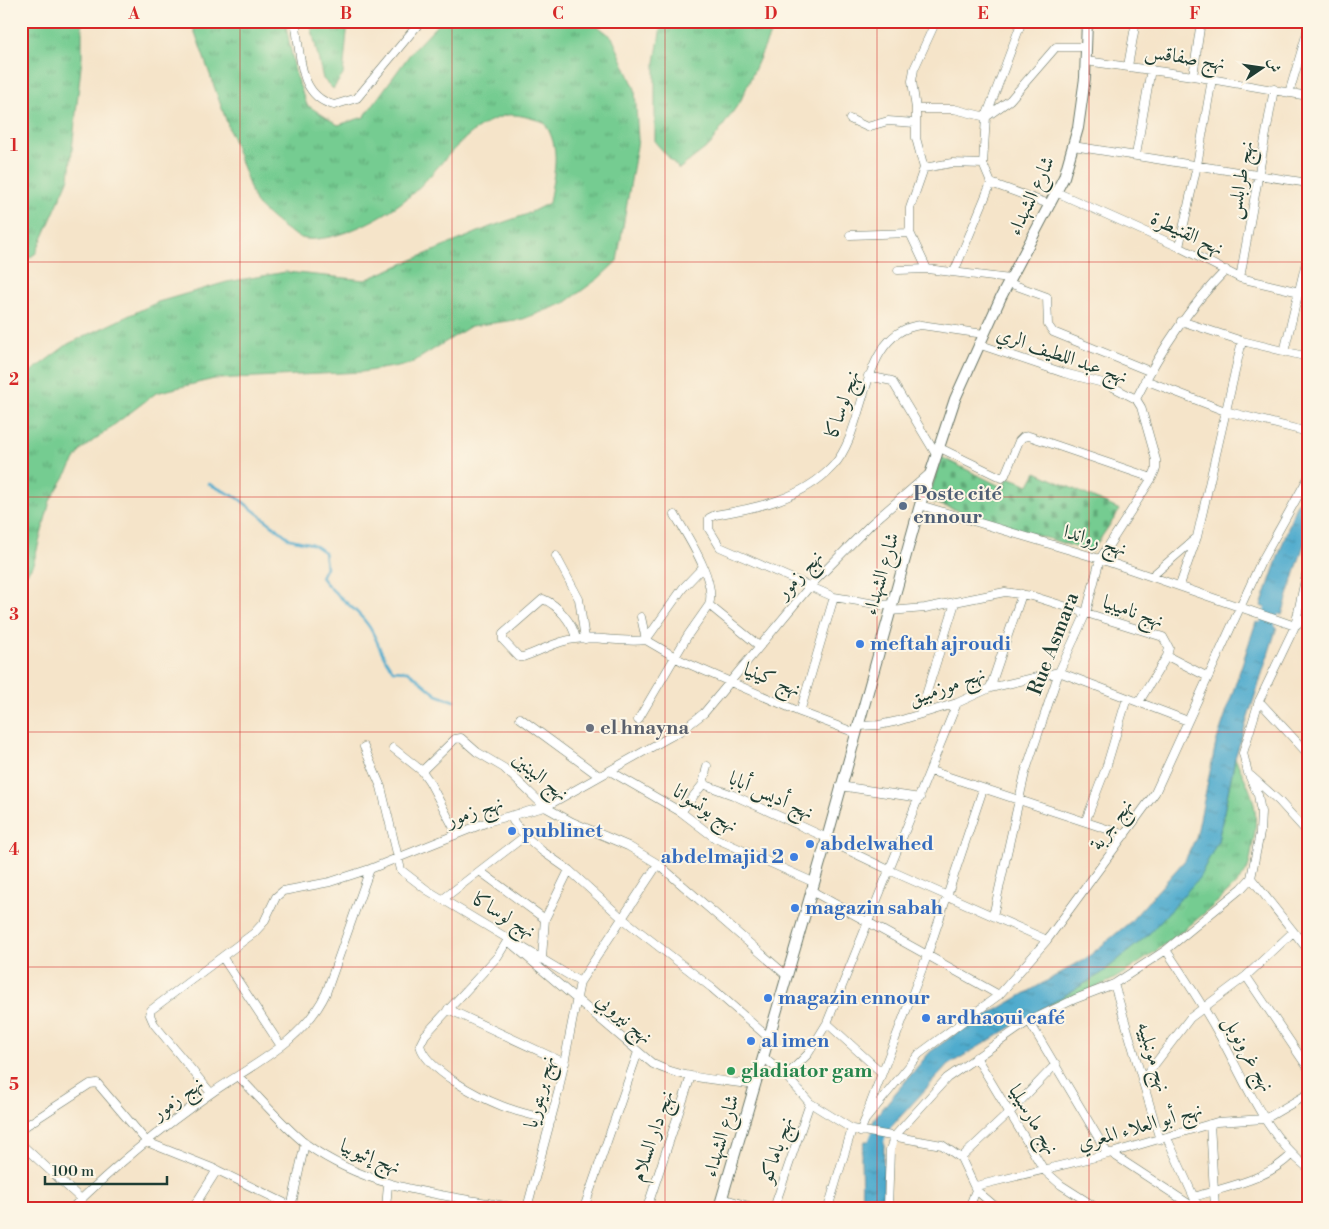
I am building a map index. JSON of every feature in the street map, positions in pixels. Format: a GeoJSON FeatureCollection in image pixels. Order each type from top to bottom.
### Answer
{"type":"FeatureCollection","features":[{"type":"Feature","properties":{"kind":"main road","name":"شارع الشهداء"},"geometry":{"type":"LineString","coordinates":[[721,1203],[827,838],[920,505],[960,386],[978,344],[1064,177],[1078,128],[1086,61],[1087,21]]}},
{"type":"Feature","properties":{"kind":"street"},"geometry":{"type":"LineString","coordinates":[[295,21],[303,74],[309,88],[316,97],[334,105],[357,98],[422,21]]}},
{"type":"Feature","properties":{"kind":"street"},"geometry":{"type":"LineString","coordinates":[[926,269],[910,234],[910,208],[924,168],[918,148],[915,123],[916,109],[912,91],[914,70],[936,21]]}},
{"type":"Feature","properties":{"kind":"street"},"geometry":{"type":"LineString","coordinates":[[954,272],[991,183],[983,164],[986,117],[1022,21]]}},
{"type":"Feature","properties":{"kind":"street"},"geometry":{"type":"LineString","coordinates":[[1128,66],[1136,21]]}},
{"type":"Feature","properties":{"kind":"street"},"geometry":{"type":"LineString","coordinates":[[1193,76],[1201,21]]}},
{"type":"Feature","properties":{"kind":"street"},"geometry":{"type":"LineString","coordinates":[[1289,93],[1308,29]]}},
{"type":"Feature","properties":{"kind":"street"},"geometry":{"type":"LineString","coordinates":[[916,109],[954,109],[986,117],[1010,100],[1056,47],[1085,47]]}},
{"type":"Feature","properties":{"kind":"street","name":"نهج صفاقس"},"geometry":{"type":"LineString","coordinates":[[1086,61],[1151,69],[1308,96]]}},
{"type":"Feature","properties":{"kind":"street"},"geometry":{"type":"LineString","coordinates":[[1136,155],[1151,69]]}},
{"type":"Feature","properties":{"kind":"street"},"geometry":{"type":"LineString","coordinates":[[1179,247],[1197,165],[1212,79]]}},
{"type":"Feature","properties":{"kind":"street","name":"نهج طرابلس"},"geometry":{"type":"LineString","coordinates":[[1240,278],[1274,89]]}},
{"type":"Feature","properties":{"kind":"street"},"geometry":{"type":"LineString","coordinates":[[850,118],[866,126],[888,121],[915,123]]}},
{"type":"Feature","properties":{"kind":"street"},"geometry":{"type":"LineString","coordinates":[[1072,146],[1308,183]]}},
{"type":"Feature","properties":{"kind":"street"},"geometry":{"type":"LineString","coordinates":[[924,168],[952,164],[983,164]]}},
{"type":"Feature","properties":{"kind":"street"},"geometry":{"type":"LineString","coordinates":[[991,183],[1049,204]]}},
{"type":"Feature","properties":{"kind":"street","name":"نهح القنيطرة"},"geometry":{"type":"LineString","coordinates":[[1056,192],[1179,247],[1240,278],[1308,294]]}},
{"type":"Feature","properties":{"kind":"street"},"geometry":{"type":"LineString","coordinates":[[850,235],[910,234]]}},
{"type":"Feature","properties":{"kind":"street"},"geometry":{"type":"LineString","coordinates":[[1284,352],[1308,254]]}},
{"type":"Feature","properties":{"kind":"street"},"geometry":{"type":"LineString","coordinates":[[898,270],[926,269],[1010,281],[1047,297],[1048,325],[1053,332],[1149,371]]}},
{"type":"Feature","properties":{"kind":"street"},"geometry":{"type":"LineString","coordinates":[[1136,399],[1149,371],[1182,321],[1196,301],[1226,270]]}},
{"type":"Feature","properties":{"kind":"street"},"geometry":{"type":"LineString","coordinates":[[1182,321],[1242,341],[1308,357]]}},
{"type":"Feature","properties":{"kind":"street","name":"نهج لوساكا"},"geometry":{"type":"LineString","coordinates":[[891,607],[834,597],[720,547],[715,541],[708,521],[715,515],[777,502],[804,487],[832,467],[851,439],[868,376],[887,343],[906,328],[932,326],[984,334]]}},
{"type":"Feature","properties":{"kind":"street"},"geometry":{"type":"LineString","coordinates":[[1180,585],[1197,537],[1242,341]]}},
{"type":"Feature","properties":{"kind":"street","name":"نهج عبد اللطيف الري"},"geometry":{"type":"LineString","coordinates":[[978,344],[1064,373],[1100,381],[1136,399]]}},
{"type":"Feature","properties":{"kind":"street"},"geometry":{"type":"LineString","coordinates":[[868,376],[892,381],[939,452],[1002,478],[1006,475],[1021,438],[1029,436],[1152,478]]}},
{"type":"Feature","properties":{"kind":"street"},"geometry":{"type":"LineString","coordinates":[[1146,380],[1225,411],[1308,432]]}},
{"type":"Feature","properties":{"kind":"street","name":"Rue Asmara"},"geometry":{"type":"LineString","coordinates":[[993,916],[1025,773],[1059,672],[1086,613],[1100,559],[1156,469],[1156,460],[1141,408],[1136,399]]}},
{"type":"Feature","properties":{"kind":"street","name":"نهج زمور"},"geometry":{"type":"LineString","coordinates":[[72,1208],[147,1142],[211,1093],[239,1077],[303,1028],[319,1008],[363,894],[370,869],[490,821],[545,806],[682,730],[704,712],[758,645],[810,586],[871,524],[932,472]]}},
{"type":"Feature","properties":{"kind":"street","name":"نهج جربة"},"geometry":{"type":"LineString","coordinates":[[828,1208],[856,1130],[919,1054],[999,995],[1047,940],[1155,793],[1260,564],[1308,478]]}},
{"type":"Feature","properties":{"kind":"street","name":"نهج رواندا"},"geometry":{"type":"LineString","coordinates":[[920,505],[1100,559],[1242,606],[1295,626]]}},
{"type":"Feature","properties":{"kind":"street"},"geometry":{"type":"LineString","coordinates":[[638,720],[709,605],[711,594],[703,567],[675,515]]}},
{"type":"Feature","properties":{"kind":"street"},"geometry":{"type":"LineString","coordinates":[[1152,576],[1197,537]]}},
{"type":"Feature","properties":{"kind":"street"},"geometry":{"type":"LineString","coordinates":[[556,556],[579,599],[585,639]]}},
{"type":"Feature","properties":{"kind":"street"},"geometry":{"type":"LineString","coordinates":[[888,1208],[891,1136],[946,1078],[1029,1021],[1075,999],[1114,984],[1166,950],[1242,888],[1251,878],[1260,833],[1261,812],[1258,795],[1248,772],[1243,753],[1259,700],[1295,626],[1308,566]]}},
{"type":"Feature","properties":{"kind":"street"},"geometry":{"type":"LineString","coordinates":[[646,640],[683,588],[703,567]]}},
{"type":"Feature","properties":{"kind":"street","name":"نهج ناميبيا"},"geometry":{"type":"LineString","coordinates":[[891,607],[955,603],[1005,592],[1022,594],[1163,637],[1169,648],[1167,656],[1139,702]]}},
{"type":"Feature","properties":{"kind":"street"},"geometry":{"type":"LineString","coordinates":[[990,688],[1022,594]]}},
{"type":"Feature","properties":{"kind":"street","name":"نهج كينيا"},"geometry":{"type":"LineString","coordinates":[[646,640],[675,658],[730,680],[800,712],[834,597]]}},
{"type":"Feature","properties":{"kind":"street"},"geometry":{"type":"LineString","coordinates":[[576,639],[574,627],[543,599],[506,629],[503,634],[503,640],[519,657],[557,642],[576,639],[646,640]]}},
{"type":"Feature","properties":{"kind":"street"},"geometry":{"type":"LineString","coordinates":[[920,714],[955,603]]}},
{"type":"Feature","properties":{"kind":"street"},"geometry":{"type":"LineString","coordinates":[[709,605],[758,645]]}},
{"type":"Feature","properties":{"kind":"street"},"geometry":{"type":"LineString","coordinates":[[1295,626],[1308,615]]}},
{"type":"Feature","properties":{"kind":"street"},"geometry":{"type":"LineString","coordinates":[[641,617],[646,640]]}},
{"type":"Feature","properties":{"kind":"street"},"geometry":{"type":"LineString","coordinates":[[1167,656],[1208,677]]}},
{"type":"Feature","properties":{"kind":"street"},"geometry":{"type":"LineString","coordinates":[[1059,672],[1188,721]]}},
{"type":"Feature","properties":{"kind":"street","name":"نهج موزمبيق"},"geometry":{"type":"LineString","coordinates":[[857,729],[879,725],[957,703],[990,688],[1059,672]]}},
{"type":"Feature","properties":{"kind":"street"},"geometry":{"type":"LineString","coordinates":[[1086,820],[1106,768],[1127,698]]}},
{"type":"Feature","properties":{"kind":"street"},"geometry":{"type":"LineString","coordinates":[[1259,700],[1308,754]]}},
{"type":"Feature","properties":{"kind":"street"},"geometry":{"type":"LineString","coordinates":[[786,1076],[808,1054],[827,1023],[931,771],[957,703]]}},
{"type":"Feature","properties":{"kind":"street"},"geometry":{"type":"LineString","coordinates":[[800,712],[857,729]]}},
{"type":"Feature","properties":{"kind":"street"},"geometry":{"type":"LineString","coordinates":[[520,718],[599,776]]}},
{"type":"Feature","properties":{"kind":"street","name":"نهج البينين"},"geometry":{"type":"LineString","coordinates":[[422,771],[455,739],[461,738],[477,752],[504,768],[545,806],[572,822],[628,846],[658,864],[786,976]]}},
{"type":"Feature","properties":{"kind":"street","name":"نهج لوساكا"},"geometry":{"type":"LineString","coordinates":[[364,747],[381,787],[401,870],[443,899],[508,939],[542,957],[580,982]]}},
{"type":"Feature","properties":{"kind":"street"},"geometry":{"type":"LineString","coordinates":[[393,748],[422,771],[440,799],[457,834]]}},
{"type":"Feature","properties":{"kind":"street"},"geometry":{"type":"LineString","coordinates":[[681,812],[702,784],[707,766]]}},
{"type":"Feature","properties":{"kind":"street","name":"نهج بوتسوانا"},"geometry":{"type":"LineString","coordinates":[[610,771],[681,812],[715,838],[812,886],[927,956],[999,995]]}},
{"type":"Feature","properties":{"kind":"street"},"geometry":{"type":"LineString","coordinates":[[931,771],[1086,820],[1125,835]]}},
{"type":"Feature","properties":{"kind":"street"},"geometry":{"type":"LineString","coordinates":[[1248,772],[1279,801],[1308,833]]}},
{"type":"Feature","properties":{"kind":"street","name":"نهج أديس أبابا"},"geometry":{"type":"LineString","coordinates":[[702,784],[733,795],[827,838],[830,842],[889,870],[1047,940]]}},
{"type":"Feature","properties":{"kind":"street"},"geometry":{"type":"LineString","coordinates":[[840,786],[920,798]]}},
{"type":"Feature","properties":{"kind":"street"},"geometry":{"type":"LineString","coordinates":[[864,1120],[927,956],[983,789]]}},
{"type":"Feature","properties":{"kind":"street"},"geometry":{"type":"LineString","coordinates":[[513,816],[513,821],[526,836],[569,870],[622,918],[712,988],[769,1038]]}},
{"type":"Feature","properties":{"kind":"street"},"geometry":{"type":"LineString","coordinates":[[443,899],[526,836]]}},
{"type":"Feature","properties":{"kind":"street"},"geometry":{"type":"LineString","coordinates":[[580,982],[658,864]]}},
{"type":"Feature","properties":{"kind":"street"},"geometry":{"type":"LineString","coordinates":[[211,1093],[154,1024],[150,1015],[154,1007],[223,958],[260,928],[276,897],[283,891],[330,882],[370,869]]}},
{"type":"Feature","properties":{"kind":"street"},"geometry":{"type":"LineString","coordinates":[[542,957],[545,919],[569,870]]}},
{"type":"Feature","properties":{"kind":"street"},"geometry":{"type":"LineString","coordinates":[[481,872],[545,919]]}},
{"type":"Feature","properties":{"kind":"street"},"geometry":{"type":"LineString","coordinates":[[1251,878],[1308,950]]}},
{"type":"Feature","properties":{"kind":"street"},"geometry":{"type":"LineString","coordinates":[[1142,1081],[1190,1018],[1246,976],[1293,932]]}},
{"type":"Feature","properties":{"kind":"street"},"geometry":{"type":"LineString","coordinates":[[508,939],[498,956],[421,1040],[421,1050],[430,1062],[479,1096],[513,1110],[550,1120]]}},
{"type":"Feature","properties":{"kind":"street","name":"نهج نيروبي"},"geometry":{"type":"LineString","coordinates":[[508,939],[638,1052],[662,1068],[691,1076],[755,1085]]}},
{"type":"Feature","properties":{"kind":"street","name":"نهج غرونوبل"},"geometry":{"type":"LineString","coordinates":[[1166,950],[1204,1007],[1265,1119],[1291,1155],[1308,1168]]}},
{"type":"Feature","properties":{"kind":"street"},"geometry":{"type":"LineString","coordinates":[[223,958],[281,1046]]}},
{"type":"Feature","properties":{"kind":"street"},"geometry":{"type":"LineString","coordinates":[[1246,976],[1308,1068]]}},
{"type":"Feature","properties":{"kind":"street","name":"نهج بريتوريا"},"geometry":{"type":"LineString","coordinates":[[528,1208],[565,1063],[580,982]]}},
{"type":"Feature","properties":{"kind":"street","name":"نهج مونبلييه"},"geometry":{"type":"LineString","coordinates":[[1114,984],[1142,1081],[1164,1139],[1198,1208]]}},
{"type":"Feature","properties":{"kind":"street"},"geometry":{"type":"LineString","coordinates":[[448,1009],[565,1063]]}},
{"type":"Feature","properties":{"kind":"street"},"geometry":{"type":"LineString","coordinates":[[1029,1021],[1109,1153],[1195,1208]]}},
{"type":"Feature","properties":{"kind":"street"},"geometry":{"type":"LineString","coordinates":[[827,1023],[881,1072]]}},
{"type":"Feature","properties":{"kind":"street"},"geometry":{"type":"LineString","coordinates":[[584,1208],[638,1052]]}},
{"type":"Feature","properties":{"kind":"street"},"geometry":{"type":"LineString","coordinates":[[763,1057],[786,1076],[810,1104],[856,1130],[942,1145],[961,1158],[976,1188],[997,1208]]}},
{"type":"Feature","properties":{"kind":"street","name":"نهج مارسيليا"},"geometry":{"type":"LineString","coordinates":[[976,1057],[1044,1170],[1062,1185],[1097,1208]]}},
{"type":"Feature","properties":{"kind":"street"},"geometry":{"type":"LineString","coordinates":[[961,1158],[1010,1112],[1056,1064]]}},
{"type":"Feature","properties":{"kind":"street","name":"نهج دار السلام"},"geometry":{"type":"LineString","coordinates":[[647,1208],[691,1076]]}},
{"type":"Feature","properties":{"kind":"street","name":"نهج إثيوبيا"},"geometry":{"type":"LineString","coordinates":[[239,1077],[305,1143],[357,1173],[388,1185],[518,1208]]}},
{"type":"Feature","properties":{"kind":"street"},"geometry":{"type":"LineString","coordinates":[[21,1129],[94,1083],[100,1086],[147,1142],[217,1170],[292,1207],[305,1143]]}},
{"type":"Feature","properties":{"kind":"street","name":"نهج أبو العلاء المعري"},"geometry":{"type":"LineString","coordinates":[[976,1188],[1164,1139],[1210,1124],[1265,1119],[1308,1094]]}},
{"type":"Feature","properties":{"kind":"street","name":"نهج باماكو"},"geometry":{"type":"LineString","coordinates":[[774,1208],[810,1104]]}},
{"type":"Feature","properties":{"kind":"street"},"geometry":{"type":"LineString","coordinates":[[1210,1124],[1215,1208]]}},
{"type":"Feature","properties":{"kind":"street"},"geometry":{"type":"LineString","coordinates":[[21,1144],[81,1199]]}},
{"type":"Feature","properties":{"kind":"street"},"geometry":{"type":"LineString","coordinates":[[1194,1197],[1262,1177],[1283,1164],[1291,1155]]}},
{"type":"Feature","properties":{"kind":"street"},"geometry":{"type":"LineString","coordinates":[[193,1208],[217,1170]]}},
{"type":"Feature","properties":{"kind":"street"},"geometry":{"type":"LineString","coordinates":[[386,1208],[388,1185]]}},
{"type":"Feature","properties":{"kind":"street"},"geometry":{"type":"LineString","coordinates":[[969,1208],[976,1188]]}},
{"type":"Feature","properties":{"kind":"street"},"geometry":{"type":"LineString","coordinates":[[721,1203],[755,1208]]}},
{"type":"Feature","properties":{"kind":"green space"},"geometry":{"type":"Polygon","coordinates":[[[21,21],[82,21],[82,57],[69,178],[36,253],[21,264],[21,21]]]}},
{"type":"Feature","properties":{"kind":"green space"},"geometry":{"type":"Polygon","coordinates":[[[191,21],[285,21],[296,76],[307,105],[338,125],[364,117],[413,50],[441,21],[591,21],[612,37],[635,89],[638,140],[617,261],[599,278],[565,303],[523,319],[471,326],[410,364],[362,372],[214,379],[156,393],[81,450],[50,501],[33,565],[21,581],[21,379],[68,344],[158,302],[227,282],[286,272],[365,280],[490,227],[525,215],[549,203],[555,161],[555,151],[550,132],[544,122],[524,116],[508,115],[489,122],[464,139],[412,194],[377,218],[348,232],[333,236],[319,239],[300,238],[272,218],[255,202],[191,21]]]}},
{"type":"Feature","properties":{"kind":"green space"},"geometry":{"type":"Polygon","coordinates":[[[310,21],[348,21],[343,75],[333,89],[323,79],[310,21]]]}},
{"type":"Feature","properties":{"kind":"green space"},"geometry":{"type":"Polygon","coordinates":[[[662,21],[776,21],[741,100],[710,145],[679,169],[655,142],[655,62],[662,21]]]}},
{"type":"Feature","properties":{"kind":"green space"},"geometry":{"type":"Polygon","coordinates":[[[941,457],[1004,488],[1008,477],[1029,485],[1036,472],[1120,510],[1091,552],[928,501],[941,457]]]}},
{"type":"Feature","properties":{"kind":"green space"},"geometry":{"type":"Polygon","coordinates":[[[1235,758],[1250,791],[1255,811],[1255,834],[1247,870],[1224,896],[1205,913],[1140,963],[1108,982],[1045,1007],[1102,973],[1218,841],[1235,758]]]}},
{"type":"Feature","properties":{"kind":"water"},"geometry":{"type":"Polygon","coordinates":[[[1308,490],[1308,531],[1282,615],[1261,606],[1296,505],[1308,490]]]}},
{"type":"Feature","properties":{"kind":"water"},"geometry":{"type":"Polygon","coordinates":[[[1256,622],[1277,627],[1235,758],[1218,841],[1199,878],[1148,935],[1102,973],[948,1065],[889,1129],[870,1129],[876,1116],[930,1052],[955,1034],[1088,957],[1130,922],[1185,860],[1196,838],[1216,743],[1256,622]]]}},
{"type":"Feature","properties":{"kind":"water"},"geometry":{"type":"Polygon","coordinates":[[[865,1141],[884,1142],[883,1208],[862,1208],[861,1156],[865,1141]]]}},
{"type":"Feature","properties":{"kind":"waterway"},"geometry":{"type":"LineString","coordinates":[[209,484],[238,498],[290,539],[312,544],[324,552],[326,567],[321,577],[363,618],[393,670],[408,671],[437,695],[454,701]]}},
{"type":"Feature","properties":{"kind":"waterway"},"geometry":{"type":"LineString","coordinates":[[1261,644],[1278,592]]}},
{"type":"Feature","properties":{"kind":"waterway"},"geometry":{"type":"LineString","coordinates":[[872,1161],[872,1155],[879,1135],[893,1112]]}},
{"type":"Feature","properties":{"kind":"place","name":"Poste cité ennour"},"geometry":{"type":"Point","coordinates":[903,506]}},
{"type":"Feature","properties":{"kind":"place","name":"meftah ajroudi"},"geometry":{"type":"Point","coordinates":[860,644]}},
{"type":"Feature","properties":{"kind":"place","name":"el hnayna"},"geometry":{"type":"Point","coordinates":[590,728]}},
{"type":"Feature","properties":{"kind":"place","name":"publinet"},"geometry":{"type":"Point","coordinates":[512,831]}},
{"type":"Feature","properties":{"kind":"place","name":"abdelwahed"},"geometry":{"type":"Point","coordinates":[810,844]}},
{"type":"Feature","properties":{"kind":"place","name":"abdelmajid 2"},"geometry":{"type":"Point","coordinates":[794,857]}},
{"type":"Feature","properties":{"kind":"place","name":"magazin sabah"},"geometry":{"type":"Point","coordinates":[795,908]}},
{"type":"Feature","properties":{"kind":"place","name":"magazin ennour"},"geometry":{"type":"Point","coordinates":[768,998]}},
{"type":"Feature","properties":{"kind":"place","name":"ardhaoui café"},"geometry":{"type":"Point","coordinates":[926,1018]}},
{"type":"Feature","properties":{"kind":"place","name":"al imen"},"geometry":{"type":"Point","coordinates":[751,1041]}},
{"type":"Feature","properties":{"kind":"place","name":"gladiator gam"},"geometry":{"type":"Point","coordinates":[731,1071]}}]}
